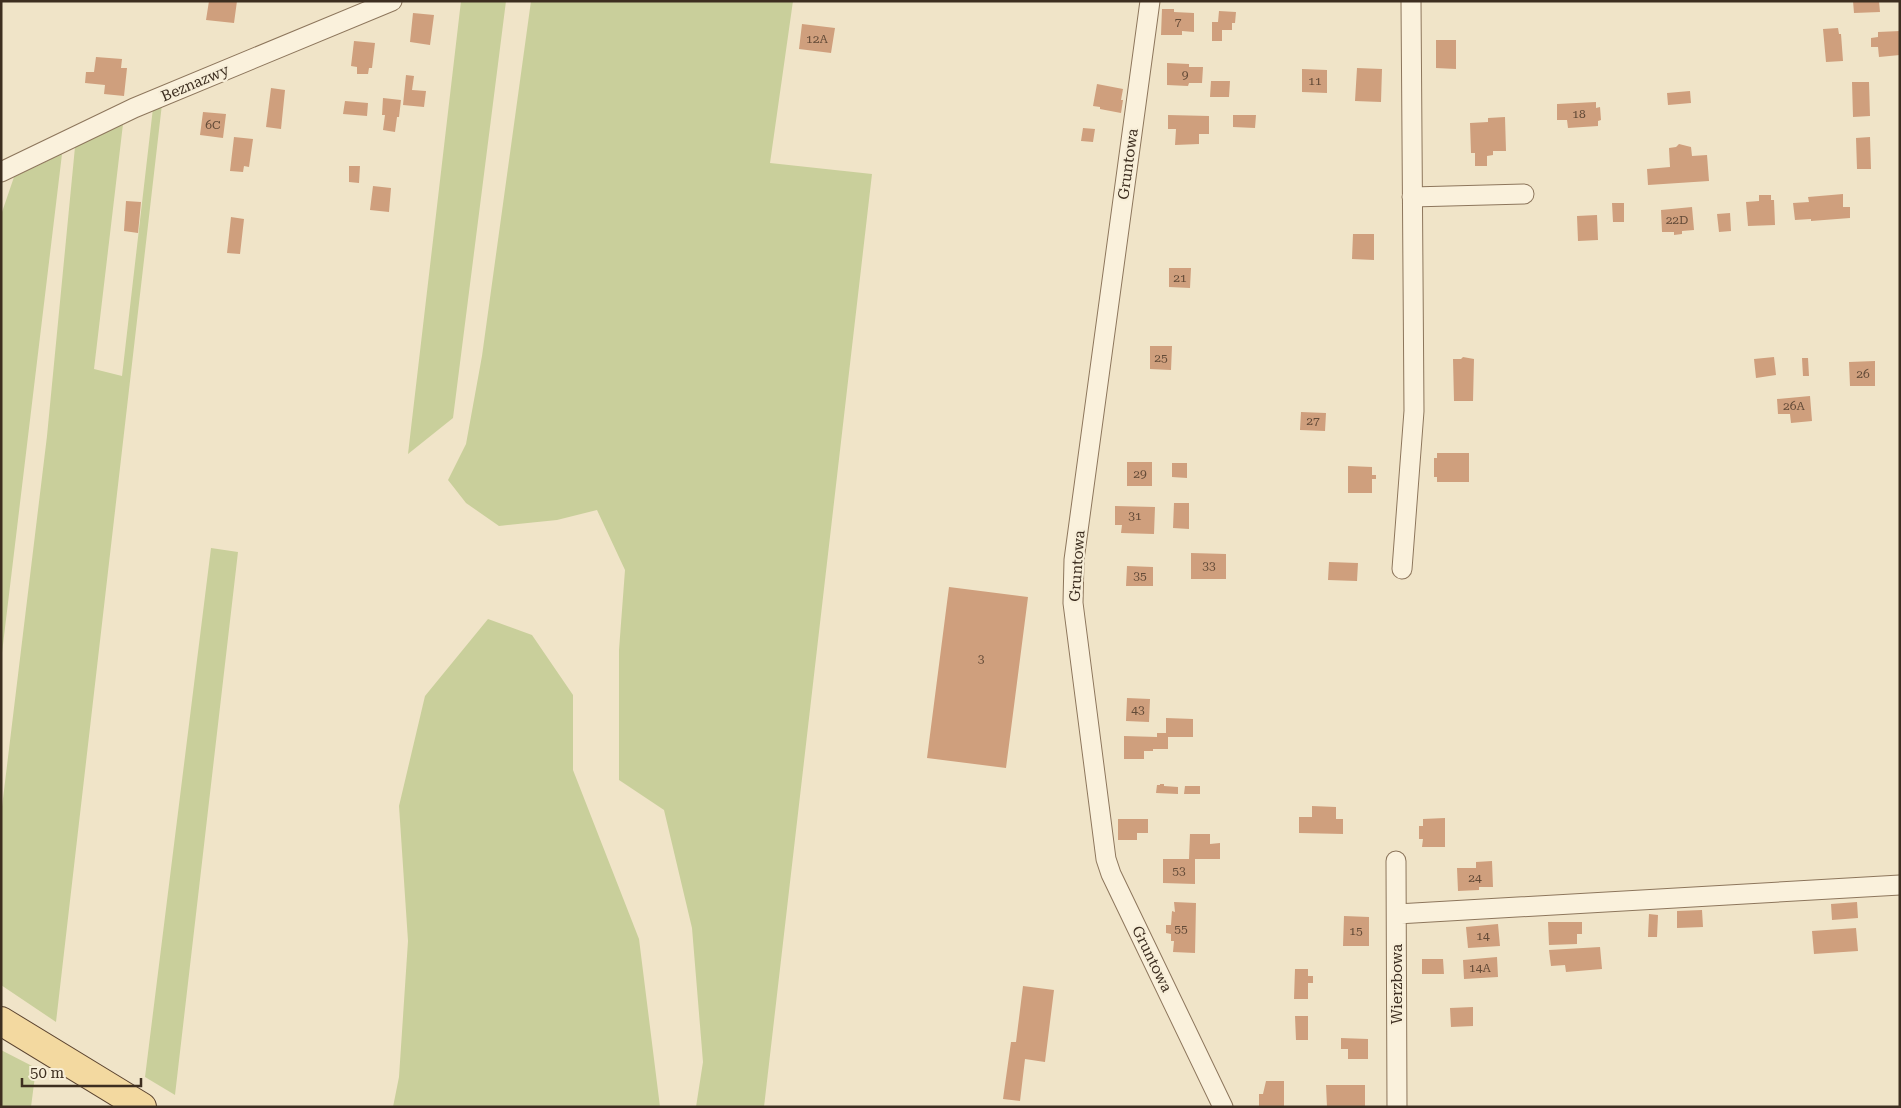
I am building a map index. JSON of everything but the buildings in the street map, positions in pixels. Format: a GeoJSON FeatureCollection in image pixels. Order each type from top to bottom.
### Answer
{"type":"FeatureCollection","features":[{"type":"Feature","properties":{"kind":"main road"},"geometry":{"type":"LineString","coordinates":[[1,1021],[142,1107]]}},
{"type":"Feature","properties":{"kind":"street","name":"Beznazwy"},"geometry":{"type":"LineString","coordinates":[[1,172],[134,108],[392,1]]}},
{"type":"Feature","properties":{"kind":"street","name":"Gruntowa"},"geometry":{"type":"LineString","coordinates":[[1150,1],[1074,560],[1074,603],[1106,859],[1119,891],[1223,1107]]}},
{"type":"Feature","properties":{"kind":"street"},"geometry":{"type":"LineString","coordinates":[[1402,569],[1414,411],[1411,1]]}},
{"type":"Feature","properties":{"kind":"street"},"geometry":{"type":"LineString","coordinates":[[1412,197],[1524,194]]}},
{"type":"Feature","properties":{"kind":"street","name":"Wierzbowa"},"geometry":{"type":"LineString","coordinates":[[1396,862],[1397,1107]]}},
{"type":"Feature","properties":{"kind":"street"},"geometry":{"type":"LineString","coordinates":[[1397,914],[1900,885]]}},
{"type":"Feature","properties":{"kind":"green space"},"geometry":{"type":"Polygon","coordinates":[[[461,1],[506,1],[453,418],[408,454],[461,1]]]}},
{"type":"Feature","properties":{"kind":"green space"},"geometry":{"type":"Polygon","coordinates":[[[531,1],[793,1],[770,163],[872,174],[764,1107],[696,1107],[703,1062],[692,928],[664,810],[619,780],[619,650],[625,570],[597,510],[557,520],[499,526],[466,503],[448,480],[466,444],[482,356],[531,1]]]}},
{"type":"Feature","properties":{"kind":"green space"},"geometry":{"type":"Polygon","coordinates":[[[162,104],[56,1022],[1,985],[1,815],[47,436],[75,147],[123,124],[94,369],[122,376],[153,108],[162,104]]]}},
{"type":"Feature","properties":{"kind":"green space"},"geometry":{"type":"Polygon","coordinates":[[[62,154],[1,661],[1,215],[14,177],[62,154]]]}},
{"type":"Feature","properties":{"kind":"green space"},"geometry":{"type":"Polygon","coordinates":[[[211,548],[238,552],[175,1095],[145,1077],[211,548]]]}},
{"type":"Feature","properties":{"kind":"green space"},"geometry":{"type":"Polygon","coordinates":[[[488,619],[532,635],[573,695],[573,770],[639,939],[660,1107],[393,1107],[399,1077],[408,941],[399,806],[425,696],[488,619]]]}},
{"type":"Feature","properties":{"kind":"green space"},"geometry":{"type":"Polygon","coordinates":[[[1,1050],[36,1068],[31,1107],[1,1107],[1,1050]]]}}]}
